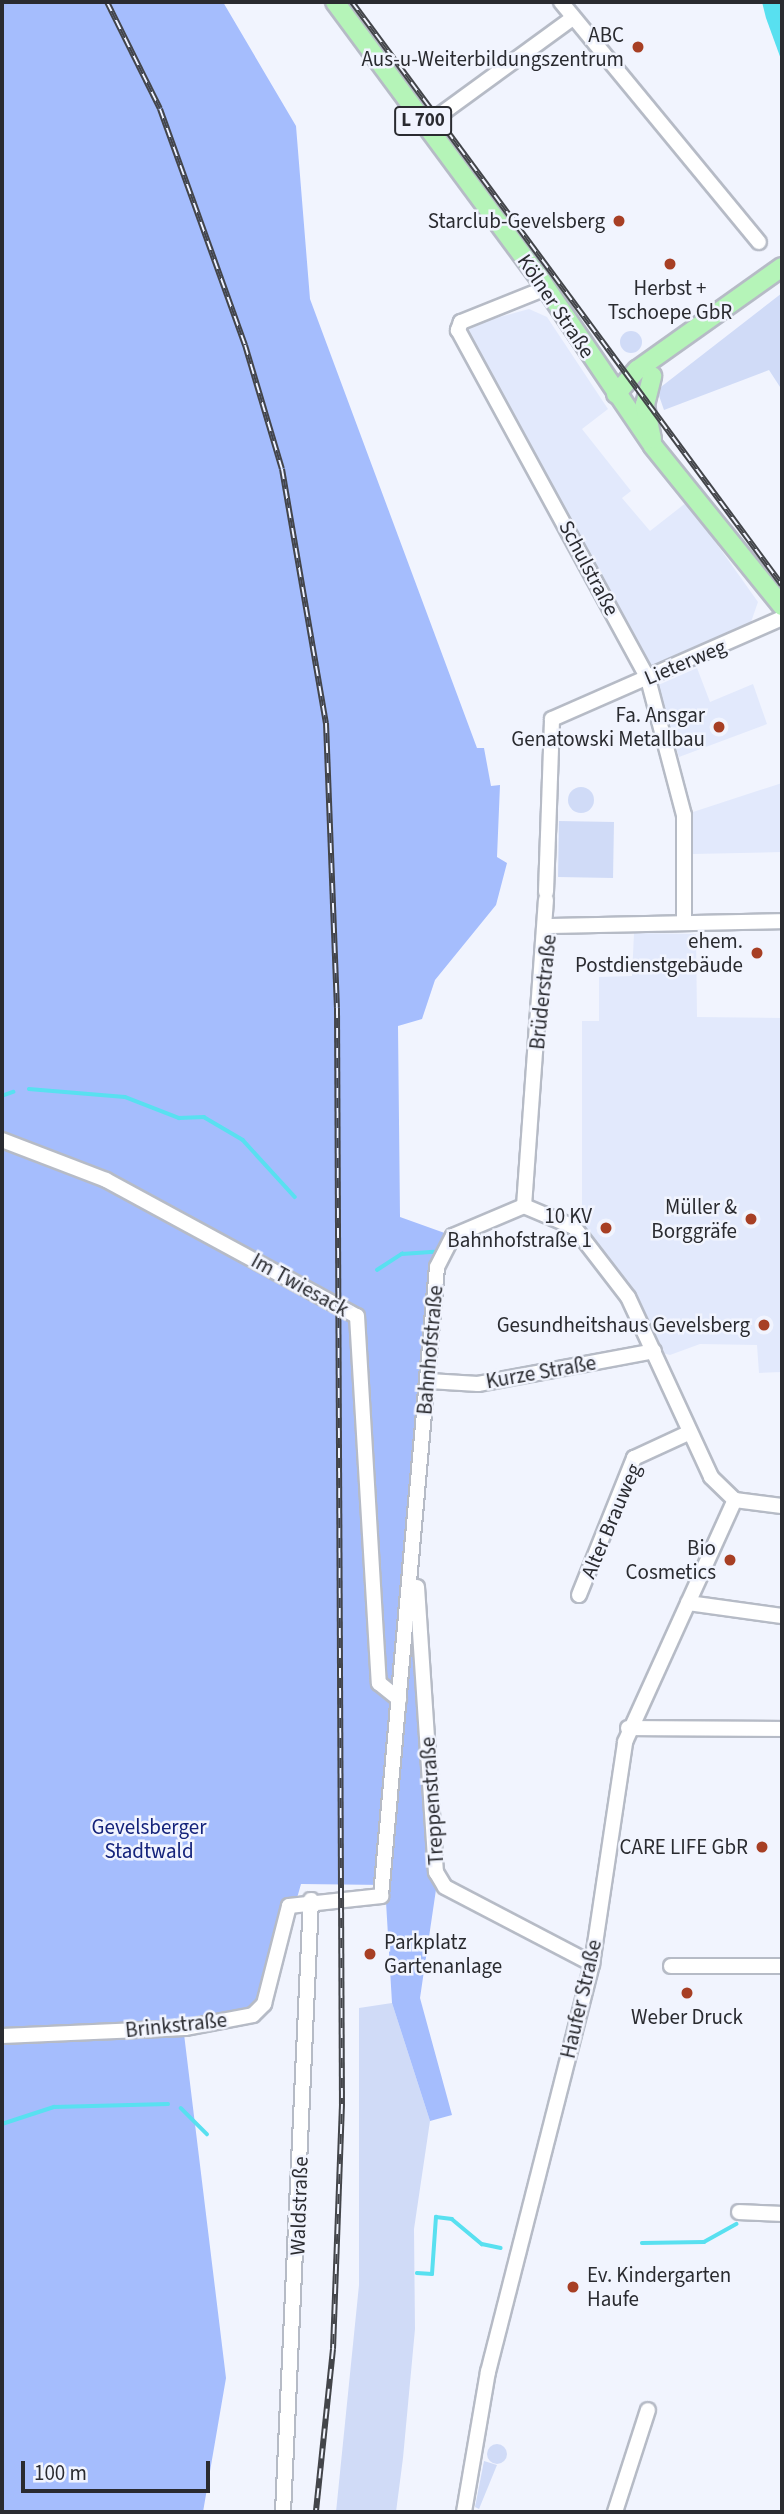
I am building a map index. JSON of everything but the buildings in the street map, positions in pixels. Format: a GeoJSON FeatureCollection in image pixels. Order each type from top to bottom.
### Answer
{"type":"FeatureCollection","features":[{"type":"Feature","properties":{"kind":"main road","name":"Kölner Straße"},"geometry":{"type":"LineString","coordinates":[[335,2],[546,288],[653,446],[782,606]]}},
{"type":"Feature","properties":{"kind":"main road"},"geometry":{"type":"LineString","coordinates":[[616,394],[782,267]]}},
{"type":"Feature","properties":{"kind":"main road"},"geometry":{"type":"LineString","coordinates":[[596,363],[645,373]]}},
{"type":"Feature","properties":{"kind":"main road","name":"L 700"},"geometry":{"type":"LineString","coordinates":[[645,373],[645,405],[653,446]]}},
{"type":"Feature","properties":{"kind":"street"},"geometry":{"type":"LineString","coordinates":[[561,2],[759,242]]}},
{"type":"Feature","properties":{"kind":"street"},"geometry":{"type":"LineString","coordinates":[[426,125],[573,18]]}},
{"type":"Feature","properties":{"kind":"street","name":"Schulstraße"},"geometry":{"type":"LineString","coordinates":[[546,288],[461,322],[458,330],[648,679],[684,815],[684,923]]}},
{"type":"Feature","properties":{"kind":"street","name":"Lieterweg"},"geometry":{"type":"LineString","coordinates":[[546,926],[552,719],[782,618]]}},
{"type":"Feature","properties":{"kind":"street","name":"Brüderstraße"},"geometry":{"type":"LineString","coordinates":[[524,1206],[546,926],[782,921]]}},
{"type":"Feature","properties":{"kind":"street","name":"Im Twiesack"},"geometry":{"type":"LineString","coordinates":[[2,1140],[106,1180],[356,1315],[379,1683],[399,1699]]}},
{"type":"Feature","properties":{"kind":"street"},"geometry":{"type":"LineString","coordinates":[[524,1206],[567,1223],[608,1263],[653,1351],[688,1433],[711,1477],[735,1500],[782,1506]]}},
{"type":"Feature","properties":{"kind":"street","name":"Bahnhofstraße"},"geometry":{"type":"LineString","coordinates":[[311,1900],[381,1896],[443,1252],[472,1224],[524,1206]]}},
{"type":"Feature","properties":{"kind":"street","name":"Kurze Straße"},"geometry":{"type":"LineString","coordinates":[[429,1381],[478,1384],[653,1351]]}},
{"type":"Feature","properties":{"kind":"street","name":"Alter Brauweg"},"geometry":{"type":"LineString","coordinates":[[579,1595],[634,1458],[688,1433]]}},
{"type":"Feature","properties":{"kind":"street","name":"Haufer Straße"},"geometry":{"type":"LineString","coordinates":[[464,2512],[488,2372],[592,1964],[628,1728],[735,1500]]}},
{"type":"Feature","properties":{"kind":"street","name":"Treppenstraße"},"geometry":{"type":"LineString","coordinates":[[414,1547],[436,1872],[445,1887],[592,1964]]}},
{"type":"Feature","properties":{"kind":"street"},"geometry":{"type":"LineString","coordinates":[[688,1603],[782,1616]]}},
{"type":"Feature","properties":{"kind":"street"},"geometry":{"type":"LineString","coordinates":[[628,1728],[782,1729]]}},
{"type":"Feature","properties":{"kind":"street","name":"Brinkstraße"},"geometry":{"type":"LineString","coordinates":[[2,2036],[185,2028],[253,2015],[264,2004],[289,1906],[311,1900]]}},
{"type":"Feature","properties":{"kind":"street","name":"Waldstraße"},"geometry":{"type":"LineString","coordinates":[[284,2506],[311,1900]]}},
{"type":"Feature","properties":{"kind":"street"},"geometry":{"type":"LineString","coordinates":[[671,1966],[782,1966]]}},
{"type":"Feature","properties":{"kind":"street"},"geometry":{"type":"LineString","coordinates":[[739,2212],[782,2214]]}},
{"type":"Feature","properties":{"kind":"street"},"geometry":{"type":"LineString","coordinates":[[615,2512],[648,2410]]}},
{"type":"Feature","properties":{"kind":"street"},"geometry":{"type":"LineString","coordinates":[[271,2512],[284,2506]]}},
{"type":"Feature","properties":{"kind":"shaded area"},"geometry":{"type":"Polygon","coordinates":[[[762,2],[782,2],[782,62],[766,18],[762,2]]]}},
{"type":"Feature","properties":{"kind":"shaded area"},"geometry":{"type":"Polygon","coordinates":[[[782,293],[782,390],[769,370],[664,410],[657,390],[782,293]]]}},
{"type":"Feature","properties":{"kind":"shaded area"},"geometry":{"type":"Polygon","coordinates":[[[529,309],[547,317],[608,409],[582,429],[631,491],[622,498],[650,531],[687,502],[758,602],[751,622],[650,668],[581,553],[467,333],[470,325],[529,309]]]}},
{"type":"Feature","properties":{"kind":"shaded area"},"geometry":{"type":"Polygon","coordinates":[[[631,331],[639,334],[642,342],[639,350],[631,353],[623,350],[620,342],[623,334],[631,331]]]}},
{"type":"Feature","properties":{"kind":"shaded area"},"geometry":{"type":"Polygon","coordinates":[[[697,668],[710,702],[753,684],[767,724],[679,757],[656,686],[697,668]]]}},
{"type":"Feature","properties":{"kind":"shaded area"},"geometry":{"type":"Polygon","coordinates":[[[782,783],[782,852],[693,854],[693,812],[782,783]]]}},
{"type":"Feature","properties":{"kind":"shaded area"},"geometry":{"type":"Polygon","coordinates":[[[581,787],[590,791],[594,800],[590,809],[581,813],[572,809],[568,800],[572,791],[581,787]]]}},
{"type":"Feature","properties":{"kind":"shaded area"},"geometry":{"type":"Polygon","coordinates":[[[559,821],[614,822],[613,878],[558,877],[559,821]]]}},
{"type":"Feature","properties":{"kind":"shaded area"},"geometry":{"type":"Polygon","coordinates":[[[634,933],[696,934],[697,1017],[782,1018],[782,1372],[759,1373],[757,1345],[700,1344],[670,1355],[654,1351],[582,1235],[582,1021],[599,1021],[599,977],[632,976],[634,933]]]}},
{"type":"Feature","properties":{"kind":"shaded area"},"geometry":{"type":"Polygon","coordinates":[[[392,2003],[430,2121],[414,2229],[415,2329],[403,2458],[396,2512],[336,2512],[359,2285],[359,2008],[392,2003]]]}},
{"type":"Feature","properties":{"kind":"shaded area"},"geometry":{"type":"Polygon","coordinates":[[[493,2444],[501,2444],[507,2454],[501,2464],[493,2464],[487,2458],[487,2450],[493,2444]]]}},
{"type":"Feature","properties":{"kind":"shaded area"},"geometry":{"type":"Polygon","coordinates":[[[484,2461],[497,2465],[479,2509],[475,2507],[484,2461]]]}},
{"type":"Feature","properties":{"kind":"green space","name":"Gevelsberger Stadtwald"},"geometry":{"type":"Polygon","coordinates":[[[2,2],[223,2],[296,126],[310,299],[477,748],[484,748],[491,786],[500,785],[497,857],[507,863],[496,905],[435,980],[422,1019],[398,1026],[400,1217],[453,1236],[442,1252],[414,1547],[438,1876],[420,1998],[452,2115],[430,2121],[392,2003],[385,1885],[301,1884],[267,2004],[184,2034],[226,2378],[203,2512],[2,2512],[2,2]]]}},
{"type":"Feature","properties":{"kind":"waterway"},"geometry":{"type":"LineString","coordinates":[[29,1089],[125,1097],[179,1118],[204,1117],[243,1140],[295,1197]]}},
{"type":"Feature","properties":{"kind":"waterway"},"geometry":{"type":"LineString","coordinates":[[2,1096],[13,1092]]}},
{"type":"Feature","properties":{"kind":"waterway"},"geometry":{"type":"LineString","coordinates":[[377,1270],[402,1254],[434,1252]]}},
{"type":"Feature","properties":{"kind":"waterway"},"geometry":{"type":"LineString","coordinates":[[2,2124],[54,2107],[168,2104]]}},
{"type":"Feature","properties":{"kind":"waterway"},"geometry":{"type":"LineString","coordinates":[[181,2108],[207,2134]]}},
{"type":"Feature","properties":{"kind":"waterway"},"geometry":{"type":"LineString","coordinates":[[417,2273],[432,2274],[436,2217],[452,2219],[482,2244],[501,2248]]}},
{"type":"Feature","properties":{"kind":"waterway"},"geometry":{"type":"LineString","coordinates":[[642,2243],[704,2242],[736,2224]]}},
{"type":"Feature","properties":{"kind":"railway"},"geometry":{"type":"LineString","coordinates":[[107,2],[160,109],[245,345],[282,469],[326,723],[337,1008],[342,2104],[333,2349],[316,2512]]}},
{"type":"Feature","properties":{"kind":"railway"},"geometry":{"type":"LineString","coordinates":[[352,2],[782,585]]}},
{"type":"Feature","properties":{"kind":"place","name":"ABC Aus-u-Weiterbildungszentrum"},"geometry":{"type":"Point","coordinates":[638,47]}},
{"type":"Feature","properties":{"kind":"place","name":"Starclub-Gevelsberg"},"geometry":{"type":"Point","coordinates":[619,221]}},
{"type":"Feature","properties":{"kind":"place","name":"Herbst + Tschoepe GbR"},"geometry":{"type":"Point","coordinates":[670,264]}},
{"type":"Feature","properties":{"kind":"place","name":"Fa. Ansgar Genatowski Metallbau"},"geometry":{"type":"Point","coordinates":[719,727]}},
{"type":"Feature","properties":{"kind":"place","name":"ehem. Postdienstgebäude"},"geometry":{"type":"Point","coordinates":[757,953]}},
{"type":"Feature","properties":{"kind":"place","name":"Müller & Borggräfe"},"geometry":{"type":"Point","coordinates":[751,1219]}},
{"type":"Feature","properties":{"kind":"place","name":"10 KV Bahnhofstraße 1"},"geometry":{"type":"Point","coordinates":[606,1228]}},
{"type":"Feature","properties":{"kind":"place","name":"Gesundheitshaus Gevelsberg"},"geometry":{"type":"Point","coordinates":[764,1325]}},
{"type":"Feature","properties":{"kind":"place","name":"Bio Cosmetics"},"geometry":{"type":"Point","coordinates":[730,1560]}},
{"type":"Feature","properties":{"kind":"place","name":"CARE LIFE GbR"},"geometry":{"type":"Point","coordinates":[762,1847]}},
{"type":"Feature","properties":{"kind":"place","name":"Parkplatz Gartenanlage"},"geometry":{"type":"Point","coordinates":[370,1954]}},
{"type":"Feature","properties":{"kind":"place","name":"Weber Druck"},"geometry":{"type":"Point","coordinates":[687,1993]}},
{"type":"Feature","properties":{"kind":"place","name":"Ev. Kindergarten Haufe"},"geometry":{"type":"Point","coordinates":[573,2287]}}]}
